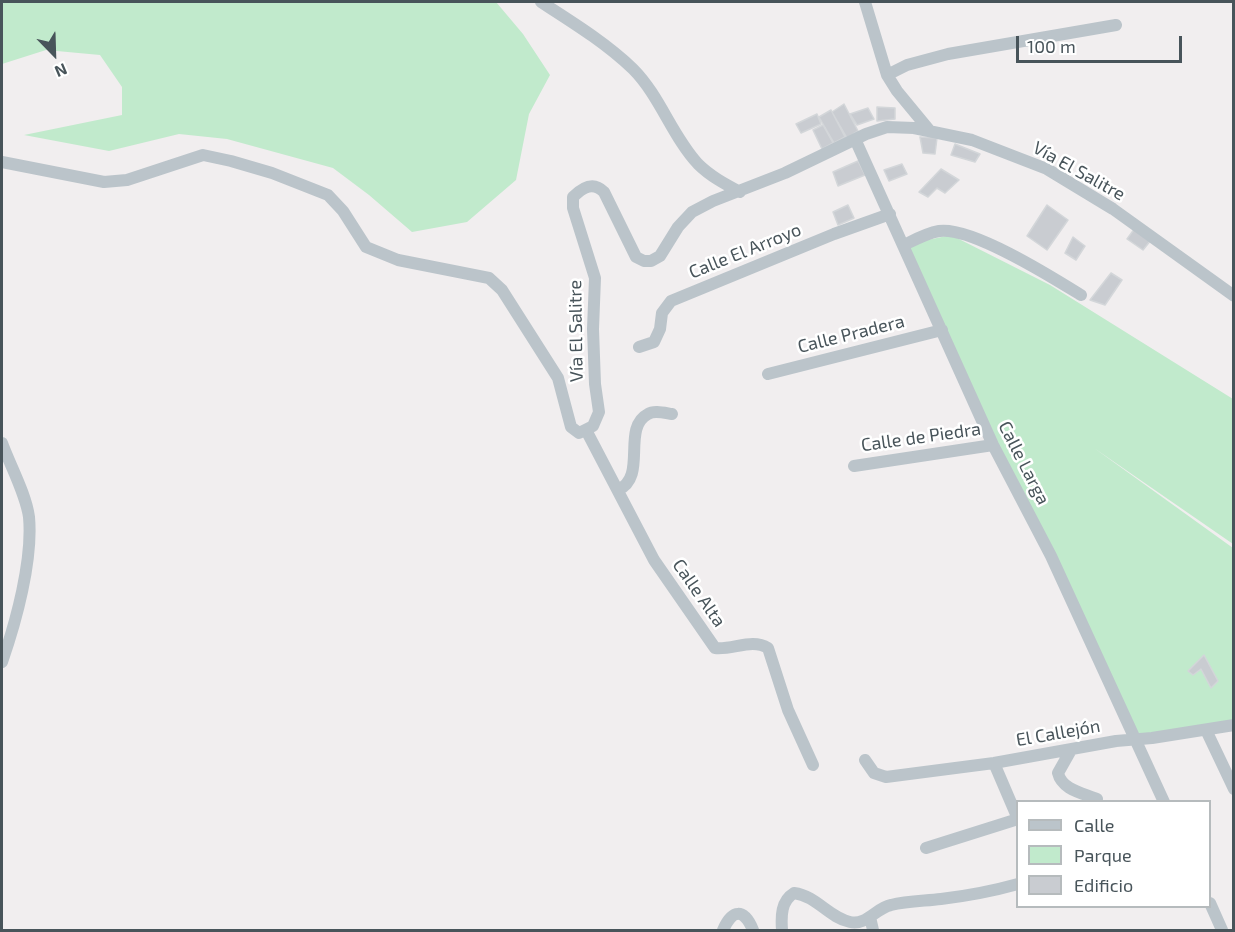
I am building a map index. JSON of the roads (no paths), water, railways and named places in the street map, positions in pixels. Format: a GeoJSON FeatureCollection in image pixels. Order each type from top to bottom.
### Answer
{"type":"FeatureCollection","features":[{"type":"Feature","properties":{"kind":"street"},"geometry":{"type":"LineString","coordinates":[[541,2],[573,23],[634,70],[698,164],[740,192]]}},
{"type":"Feature","properties":{"kind":"street"},"geometry":{"type":"LineString","coordinates":[[865,2],[887,75],[897,91],[930,131]]}},
{"type":"Feature","properties":{"kind":"street"},"geometry":{"type":"LineString","coordinates":[[887,75],[907,65],[948,54],[1116,25]]}},
{"type":"Feature","properties":{"kind":"street","name":"Vía El Salitre"},"geometry":{"type":"LineString","coordinates":[[2,162],[104,182],[127,180],[186,159],[203,156],[231,160],[328,195],[342,211],[366,247],[398,260],[489,278],[502,290],[532,333],[558,378],[571,427],[579,433],[593,426],[599,412],[595,384],[593,329],[595,278],[573,208],[573,196],[589,185],[599,187],[604,192],[636,257],[644,261],[651,261],[660,256],[678,227],[692,212],[713,201],[785,173],[855,139],[887,127],[914,128],[972,140],[1047,168],[1113,209],[1233,296]]}},
{"type":"Feature","properties":{"kind":"street","name":"Calle Larga"},"geometry":{"type":"LineString","coordinates":[[855,139],[993,445],[1051,556],[1164,800]]}},
{"type":"Feature","properties":{"kind":"street","name":"Calle El Arroyo"},"geometry":{"type":"LineString","coordinates":[[639,347],[654,342],[660,329],[662,313],[671,301],[823,238],[890,214]]}},
{"type":"Feature","properties":{"kind":"street"},"geometry":{"type":"LineString","coordinates":[[904,245],[939,231],[978,239],[1034,266],[1081,295]]}},
{"type":"Feature","properties":{"kind":"street","name":"Calle Pradera"},"geometry":{"type":"LineString","coordinates":[[768,374],[942,330]]}},
{"type":"Feature","properties":{"kind":"street"},"geometry":{"type":"LineString","coordinates":[[618,490],[629,483],[632,476],[636,434],[640,421],[648,413],[672,414]]}},
{"type":"Feature","properties":{"kind":"street","name":"Calle Alta"},"geometry":{"type":"LineString","coordinates":[[586,430],[654,560],[715,648],[725,649],[756,643],[768,648],[788,710],[813,765]]}},
{"type":"Feature","properties":{"kind":"street"},"geometry":{"type":"LineString","coordinates":[[2,443],[29,515],[25,571],[11,635],[2,663]]}},
{"type":"Feature","properties":{"kind":"street","name":"Calle de Piedra"},"geometry":{"type":"LineString","coordinates":[[854,465],[993,445]]}},
{"type":"Feature","properties":{"kind":"street","name":"El Callejón"},"geometry":{"type":"LineString","coordinates":[[865,760],[879,777],[889,777],[994,763],[1116,741],[1233,725]]}},
{"type":"Feature","properties":{"kind":"street"},"geometry":{"type":"LineString","coordinates":[[1206,730],[1233,789]]}},
{"type":"Feature","properties":{"kind":"street"},"geometry":{"type":"LineString","coordinates":[[1071,750],[1058,773],[1060,780],[1070,788],[1097,799]]}},
{"type":"Feature","properties":{"kind":"street"},"geometry":{"type":"LineString","coordinates":[[994,763],[1016,817]]}},
{"type":"Feature","properties":{"kind":"street"},"geometry":{"type":"LineString","coordinates":[[927,848],[1016,819]]}},
{"type":"Feature","properties":{"kind":"street"},"geometry":{"type":"LineString","coordinates":[[782,930],[783,904],[794,893],[816,900],[833,914],[851,923],[870,917],[889,905],[943,899],[1016,884]]}},
{"type":"Feature","properties":{"kind":"street"},"geometry":{"type":"LineString","coordinates":[[1211,907],[1222,930]]}},
{"type":"Feature","properties":{"kind":"street"},"geometry":{"type":"LineString","coordinates":[[723,930],[729,917],[735,914],[743,915],[749,920],[753,930]]}},
{"type":"Feature","properties":{"kind":"street"},"geometry":{"type":"LineString","coordinates":[[870,917],[873,930]]}}]}
